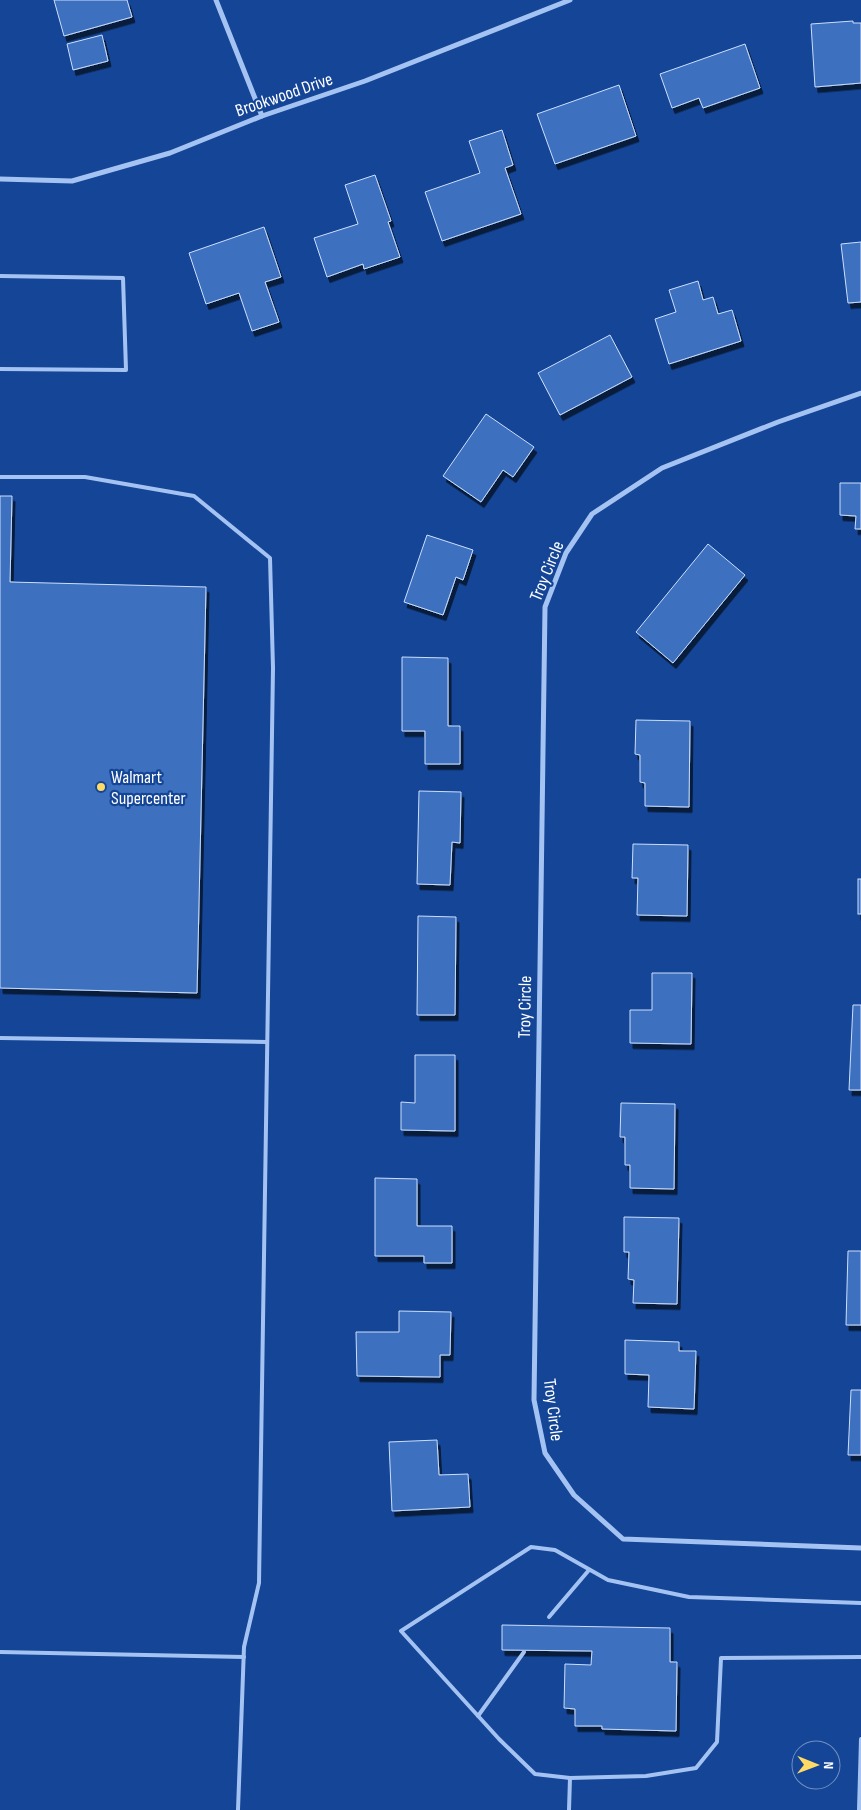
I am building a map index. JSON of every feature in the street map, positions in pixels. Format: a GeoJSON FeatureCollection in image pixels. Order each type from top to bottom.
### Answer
{"type":"FeatureCollection","features":[{"type":"Feature","properties":{"kind":"street"},"geometry":{"type":"LineString","coordinates":[[216,0],[262,116]]}},
{"type":"Feature","properties":{"kind":"street","name":"Brookwood Drive"},"geometry":{"type":"LineString","coordinates":[[0,179],[72,181],[170,153],[262,116],[365,81],[570,0]]}},
{"type":"Feature","properties":{"kind":"street","name":"Troy Circle"},"geometry":{"type":"LineString","coordinates":[[861,393],[778,422],[662,468],[592,514],[566,553],[545,607],[534,1400],[545,1454],[574,1495],[623,1539],[861,1548]]}},
{"type":"Feature","properties":{"kind":"lane"},"geometry":{"type":"LineString","coordinates":[[0,276],[123,278],[126,370],[0,369]]}},
{"type":"Feature","properties":{"kind":"lane"},"geometry":{"type":"LineString","coordinates":[[0,476],[84,477],[194,496],[270,558],[273,668],[259,1582],[244,1647],[238,1810]]}},
{"type":"Feature","properties":{"kind":"lane"},"geometry":{"type":"LineString","coordinates":[[0,1038],[267,1042]]}},
{"type":"Feature","properties":{"kind":"lane"},"geometry":{"type":"LineString","coordinates":[[861,1603],[689,1597],[608,1580],[554,1550],[531,1546],[401,1631],[478,1716],[535,1774],[570,1778],[646,1776],[696,1768],[717,1742],[721,1658],[861,1657]]}},
{"type":"Feature","properties":{"kind":"lane"},"geometry":{"type":"LineString","coordinates":[[549,1617],[589,1570]]}},
{"type":"Feature","properties":{"kind":"lane"},"geometry":{"type":"LineString","coordinates":[[0,1652],[244,1657]]}},
{"type":"Feature","properties":{"kind":"lane"},"geometry":{"type":"LineString","coordinates":[[478,1716],[524,1652]]}},
{"type":"Feature","properties":{"kind":"lane"},"geometry":{"type":"LineString","coordinates":[[859,1810],[861,1739]]}},
{"type":"Feature","properties":{"kind":"lane"},"geometry":{"type":"LineString","coordinates":[[569,1810],[570,1778]]}},
{"type":"Feature","properties":{"kind":"building"},"geometry":{"type":"Polygon","coordinates":[[[54,0],[127,0],[132,17],[64,36],[54,0]]]}},
{"type":"Feature","properties":{"kind":"building"},"geometry":{"type":"Polygon","coordinates":[[[853,21],[853,23],[861,23],[861,83],[815,87],[811,24],[853,21]]]}},
{"type":"Feature","properties":{"kind":"building"},"geometry":{"type":"Polygon","coordinates":[[[102,35],[108,61],[73,70],[67,44],[102,35]]]}},
{"type":"Feature","properties":{"kind":"building"},"geometry":{"type":"Polygon","coordinates":[[[745,44],[760,88],[703,108],[699,98],[672,108],[660,74],[745,44]]]}},
{"type":"Feature","properties":{"kind":"building"},"geometry":{"type":"Polygon","coordinates":[[[619,85],[636,136],[555,164],[537,114],[619,85]]]}},
{"type":"Feature","properties":{"kind":"building"},"geometry":{"type":"Polygon","coordinates":[[[502,130],[513,165],[505,168],[521,214],[442,241],[425,192],[480,173],[469,141],[502,130]]]}},
{"type":"Feature","properties":{"kind":"building"},"geometry":{"type":"Polygon","coordinates":[[[375,175],[391,221],[388,222],[400,257],[364,269],[363,264],[327,277],[314,238],[358,224],[345,185],[375,175]]]}},
{"type":"Feature","properties":{"kind":"building"},"geometry":{"type":"Polygon","coordinates":[[[264,227],[281,277],[265,282],[279,322],[252,331],[239,293],[206,304],[189,253],[264,227]]]}},
{"type":"Feature","properties":{"kind":"building"},"geometry":{"type":"Polygon","coordinates":[[[861,242],[861,302],[848,303],[841,244],[861,242]]]}},
{"type":"Feature","properties":{"kind":"building"},"geometry":{"type":"Polygon","coordinates":[[[698,281],[703,300],[713,297],[718,314],[732,310],[741,341],[669,364],[655,319],[676,312],[669,290],[698,281]]]}},
{"type":"Feature","properties":{"kind":"building"},"geometry":{"type":"Polygon","coordinates":[[[610,335],[632,377],[560,415],[538,373],[610,335]]]}},
{"type":"Feature","properties":{"kind":"building"},"geometry":{"type":"Polygon","coordinates":[[[486,414],[534,447],[513,477],[503,470],[481,502],[443,476],[486,414]]]}},
{"type":"Feature","properties":{"kind":"building"},"geometry":{"type":"Polygon","coordinates":[[[840,483],[861,483],[861,529],[855,529],[856,516],[840,515],[840,483]]]}},
{"type":"Feature","properties":{"kind":"building","name":"Walmart Supercenter"},"geometry":{"type":"Polygon","coordinates":[[[0,496],[12,496],[10,582],[206,587],[197,993],[0,988],[0,496]]]}},
{"type":"Feature","properties":{"kind":"building"},"geometry":{"type":"Polygon","coordinates":[[[427,535],[473,550],[463,580],[456,577],[443,615],[404,602],[427,535]]]}},
{"type":"Feature","properties":{"kind":"building"},"geometry":{"type":"Polygon","coordinates":[[[708,544],[745,575],[673,663],[636,632],[708,544]]]}},
{"type":"Feature","properties":{"kind":"building"},"geometry":{"type":"Polygon","coordinates":[[[402,657],[448,658],[448,726],[460,726],[460,764],[425,764],[425,731],[402,731],[402,657]]]}},
{"type":"Feature","properties":{"kind":"building"},"geometry":{"type":"Polygon","coordinates":[[[636,720],[690,721],[689,807],[645,806],[645,783],[640,782],[640,755],[635,754],[636,720]]]}},
{"type":"Feature","properties":{"kind":"building"},"geometry":{"type":"Polygon","coordinates":[[[419,791],[461,792],[460,843],[452,842],[450,885],[417,884],[419,791]]]}},
{"type":"Feature","properties":{"kind":"building"},"geometry":{"type":"Polygon","coordinates":[[[633,844],[688,845],[687,916],[637,915],[638,878],[632,878],[633,844]]]}},
{"type":"Feature","properties":{"kind":"building"},"geometry":{"type":"Polygon","coordinates":[[[858,879],[861,879],[861,914],[858,914],[858,879]]]}},
{"type":"Feature","properties":{"kind":"building"},"geometry":{"type":"Polygon","coordinates":[[[418,916],[456,917],[455,1015],[417,1015],[418,916]]]}},
{"type":"Feature","properties":{"kind":"building"},"geometry":{"type":"Polygon","coordinates":[[[652,973],[692,973],[691,1044],[630,1043],[630,1010],[652,1010],[652,973]]]}},
{"type":"Feature","properties":{"kind":"building"},"geometry":{"type":"Polygon","coordinates":[[[853,1005],[861,1005],[861,1090],[849,1090],[853,1005]]]}},
{"type":"Feature","properties":{"kind":"building"},"geometry":{"type":"Polygon","coordinates":[[[415,1055],[455,1055],[455,1131],[401,1130],[401,1102],[415,1103],[415,1055]]]}},
{"type":"Feature","properties":{"kind":"building"},"geometry":{"type":"Polygon","coordinates":[[[621,1103],[675,1104],[674,1189],[630,1188],[630,1165],[625,1165],[625,1137],[620,1137],[621,1103]]]}},
{"type":"Feature","properties":{"kind":"building"},"geometry":{"type":"Polygon","coordinates":[[[375,1178],[417,1179],[417,1226],[452,1226],[452,1263],[424,1263],[424,1256],[375,1256],[375,1178]]]}},
{"type":"Feature","properties":{"kind":"building"},"geometry":{"type":"Polygon","coordinates":[[[624,1217],[679,1218],[677,1304],[633,1303],[634,1280],[628,1279],[629,1252],[624,1252],[624,1217]]]}},
{"type":"Feature","properties":{"kind":"building"},"geometry":{"type":"Polygon","coordinates":[[[848,1251],[861,1251],[861,1325],[846,1325],[848,1251]]]}},
{"type":"Feature","properties":{"kind":"building"},"geometry":{"type":"Polygon","coordinates":[[[399,1311],[451,1312],[450,1355],[440,1355],[440,1377],[357,1376],[356,1332],[399,1332],[399,1311]]]}},
{"type":"Feature","properties":{"kind":"building"},"geometry":{"type":"Polygon","coordinates":[[[625,1340],[679,1342],[679,1351],[696,1351],[694,1409],[648,1407],[649,1375],[625,1374],[625,1340]]]}},
{"type":"Feature","properties":{"kind":"building"},"geometry":{"type":"Polygon","coordinates":[[[851,1390],[861,1390],[861,1455],[848,1455],[851,1390]]]}},
{"type":"Feature","properties":{"kind":"building"},"geometry":{"type":"Polygon","coordinates":[[[437,1440],[439,1475],[468,1474],[470,1507],[392,1511],[389,1442],[437,1440]]]}},
{"type":"Feature","properties":{"kind":"building"},"geometry":{"type":"Polygon","coordinates":[[[502,1625],[670,1628],[670,1662],[677,1662],[676,1731],[602,1729],[602,1726],[575,1726],[575,1709],[564,1708],[565,1664],[591,1665],[592,1651],[502,1650],[502,1625]]]}},
{"type":"Feature","properties":{"kind":"place","name":"Walmart Supercenter"},"geometry":{"type":"Point","coordinates":[101,787]}}]}
